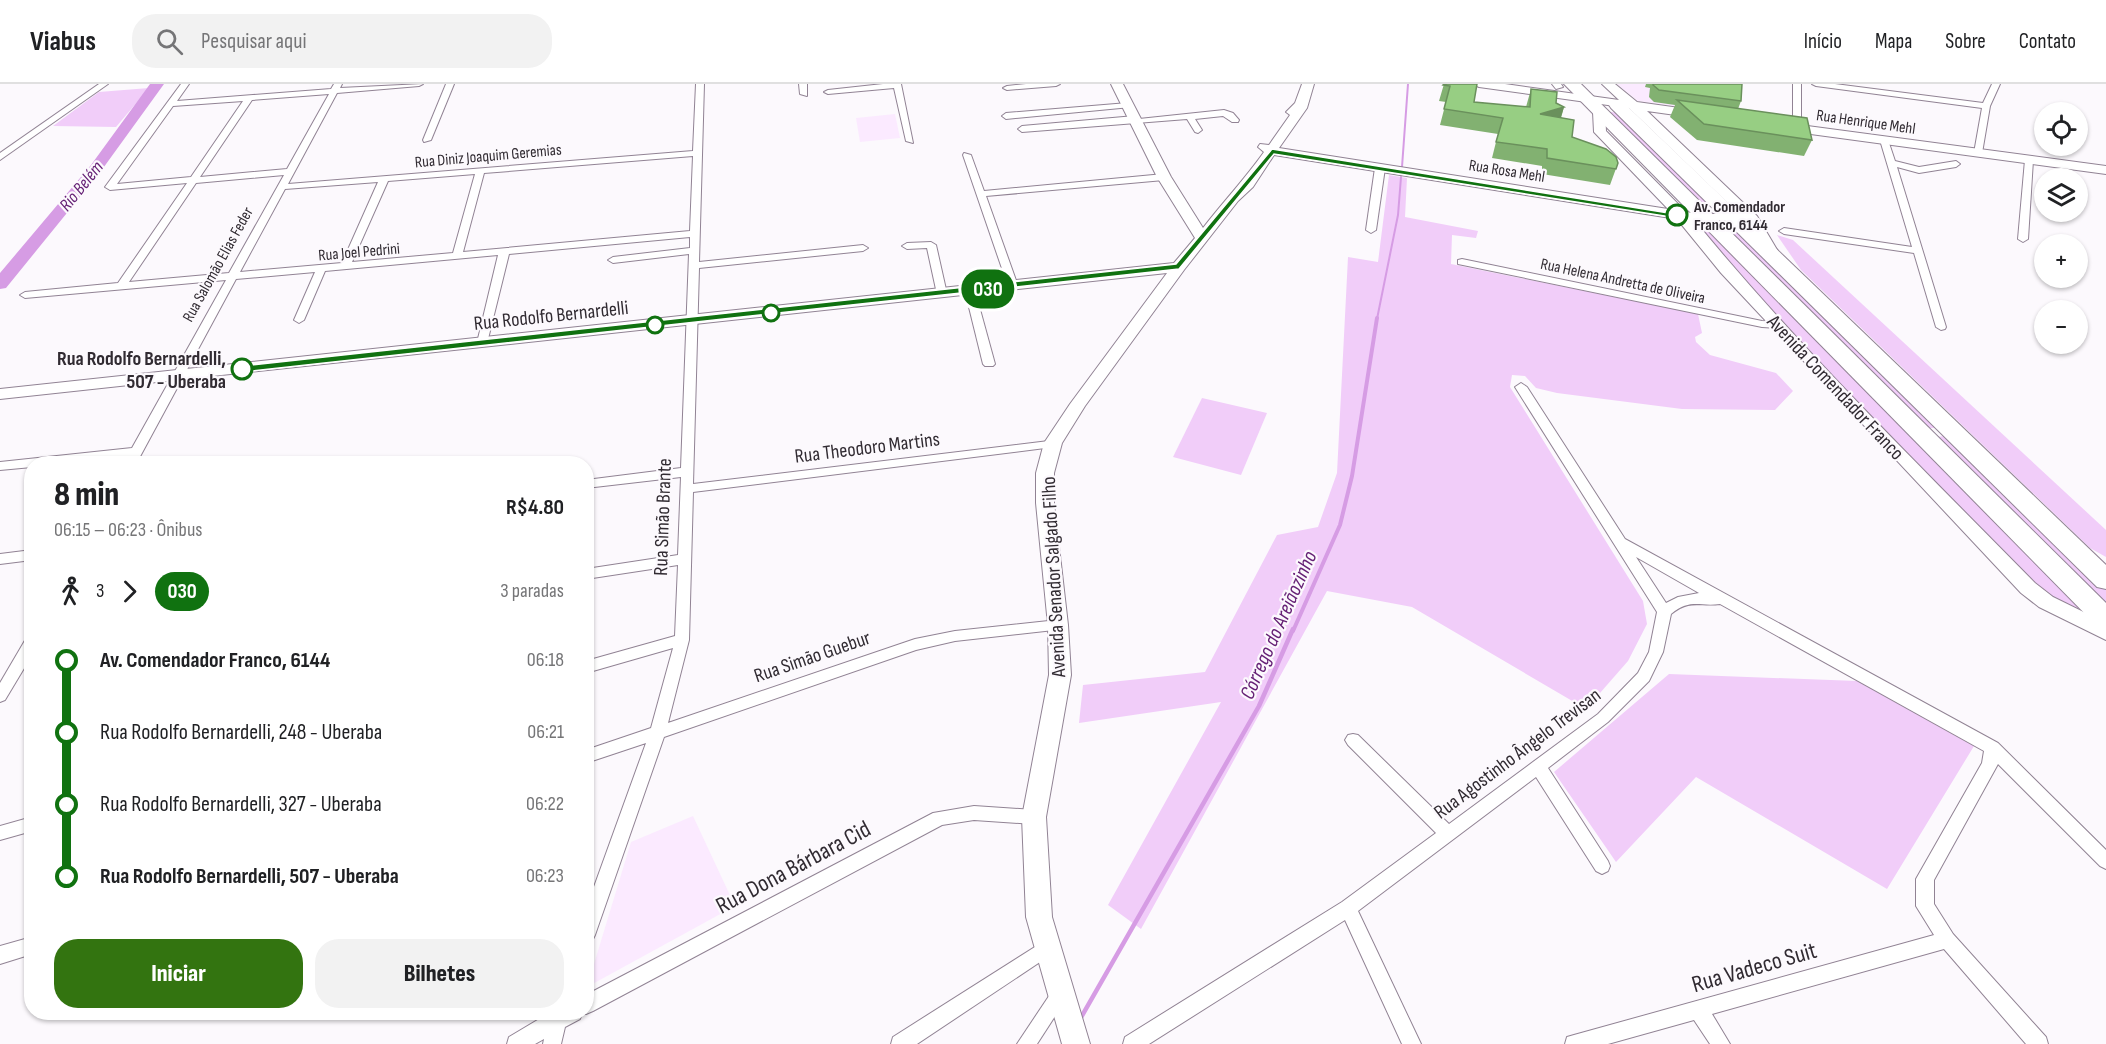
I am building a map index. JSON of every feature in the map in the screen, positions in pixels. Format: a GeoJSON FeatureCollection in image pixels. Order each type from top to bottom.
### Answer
{"type":"FeatureCollection","features":[{"type":"Feature","properties":{"kind":"highway","name":"Avenida Comendador Franco"},"geometry":{"type":"LineString","coordinates":[[1595,84],[1600,104],[1706,219],[2106,619]]}},
{"type":"Feature","properties":{"kind":"highway","name":"Avenida Comendador Franco"},"geometry":{"type":"LineString","coordinates":[[1562,85],[1600,104],[1735,210],[1775,258],[2106,580]]}},
{"type":"Feature","properties":{"kind":"highway"},"geometry":{"type":"LineString","coordinates":[[1914,427],[1923,433],[1939,436],[1948,434],[1952,430]]}},
{"type":"Feature","properties":{"kind":"main road"},"geometry":{"type":"LineString","coordinates":[[1118,84],[1164,177],[1202,238]]}},
{"type":"Feature","properties":{"kind":"main road","name":"Avenida Senador Salgado Filho"},"geometry":{"type":"LineString","coordinates":[[1073,1035],[1040,917],[1034,817],[1058,700],[1060,675],[1058,625],[1045,503],[1045,473],[1053,443],[1078,404],[1179,267],[1233,198],[1248,184],[1268,149],[1297,114],[1308,84]]}},
{"type":"Feature","properties":{"kind":"main road"},"geometry":{"type":"LineString","coordinates":[[1479,84],[1600,104],[1634,106],[1713,117]]}},
{"type":"Feature","properties":{"kind":"main road","name":"Avenida Comendador Franco"},"geometry":{"type":"LineString","coordinates":[[1608,84],[1634,106],[1735,210]]}},
{"type":"Feature","properties":{"kind":"main road","name":"Avenida Comendador Franco"},"geometry":{"type":"LineString","coordinates":[[1600,104],[1600,132],[1699,234],[1726,270],[2028,588],[2046,602],[2106,632]]}},
{"type":"Feature","properties":{"kind":"main road","name":"Rua Henrique Mehl"},"geometry":{"type":"LineString","coordinates":[[1775,125],[2106,170]]}},
{"type":"Feature","properties":{"kind":"main road","name":"Rua Rosa Mehl"},"geometry":{"type":"LineString","coordinates":[[1268,149],[1681,216],[1706,219],[1735,210]]}},
{"type":"Feature","properties":{"kind":"main road","name":"Rua Rodolfo Bernardelli"},"geometry":{"type":"LineString","coordinates":[[0,394],[1179,267]]}},
{"type":"Feature","properties":{"kind":"street"},"geometry":{"type":"LineString","coordinates":[[0,157],[104,84]]}},
{"type":"Feature","properties":{"kind":"street"},"geometry":{"type":"LineString","coordinates":[[185,84],[110,187],[289,172]]}},
{"type":"Feature","properties":{"kind":"street"},"geometry":{"type":"LineString","coordinates":[[171,104],[336,87],[419,84]]}},
{"type":"Feature","properties":{"kind":"street"},"geometry":{"type":"LineString","coordinates":[[427,140],[450,84]]}},
{"type":"Feature","properties":{"kind":"street","name":"Rua Simão Brante"},"geometry":{"type":"LineString","coordinates":[[594,912],[658,732],[682,640],[700,84]]}},
{"type":"Feature","properties":{"kind":"street"},"geometry":{"type":"LineString","coordinates":[[803,84],[804,94]]}},
{"type":"Feature","properties":{"kind":"street"},"geometry":{"type":"LineString","coordinates":[[828,92],[897,84],[910,141]]}},
{"type":"Feature","properties":{"kind":"street"},"geometry":{"type":"LineString","coordinates":[[1007,88],[1056,84]]}},
{"type":"Feature","properties":{"kind":"street"},"geometry":{"type":"LineString","coordinates":[[1797,84],[1797,128]]}},
{"type":"Feature","properties":{"kind":"street"},"geometry":{"type":"LineString","coordinates":[[1816,84],[1986,106]]}},
{"type":"Feature","properties":{"kind":"street"},"geometry":{"type":"LineString","coordinates":[[1978,153],[1986,106],[1996,84]]}},
{"type":"Feature","properties":{"kind":"street","name":"Rua Salomão Elias Feder"},"geometry":{"type":"LineString","coordinates":[[134,456],[336,87]]}},
{"type":"Feature","properties":{"kind":"street"},"geometry":{"type":"LineString","coordinates":[[120,288],[250,97]]}},
{"type":"Feature","properties":{"kind":"street"},"geometry":{"type":"LineString","coordinates":[[1006,116],[1128,105]]}},
{"type":"Feature","properties":{"kind":"street"},"geometry":{"type":"LineString","coordinates":[[1022,129],[1227,114],[1235,120]]}},
{"type":"Feature","properties":{"kind":"street"},"geometry":{"type":"LineString","coordinates":[[1190,117],[1197,130]]}},
{"type":"Feature","properties":{"kind":"street"},"geometry":{"type":"LineString","coordinates":[[1884,140],[1941,327]]}},
{"type":"Feature","properties":{"kind":"street","name":"Rua Diniz Joaquim Geremias"},"geometry":{"type":"LineString","coordinates":[[280,188],[699,153]]}},
{"type":"Feature","properties":{"kind":"street"},"geometry":{"type":"LineString","coordinates":[[967,155],[976,188],[982,194],[1013,286]]}},
{"type":"Feature","properties":{"kind":"street"},"geometry":{"type":"LineString","coordinates":[[2023,239],[2029,160]]}},
{"type":"Feature","properties":{"kind":"street"},"geometry":{"type":"LineString","coordinates":[[1891,163],[1919,170],[1956,164]]}},
{"type":"Feature","properties":{"kind":"street"},"geometry":{"type":"LineString","coordinates":[[1371,230],[1380,168]]}},
{"type":"Feature","properties":{"kind":"street"},"geometry":{"type":"LineString","coordinates":[[457,256],[480,171]]}},
{"type":"Feature","properties":{"kind":"street"},"geometry":{"type":"LineString","coordinates":[[982,194],[1164,177]]}},
{"type":"Feature","properties":{"kind":"street"},"geometry":{"type":"LineString","coordinates":[[345,267],[384,179]]}},
{"type":"Feature","properties":{"kind":"street"},"geometry":{"type":"LineString","coordinates":[[1784,231],[1917,251]]}},
{"type":"Feature","properties":{"kind":"street","name":"Rua Joel Pedrini"},"geometry":{"type":"LineString","coordinates":[[25,295],[695,234]]}},
{"type":"Feature","properties":{"kind":"street"},"geometry":{"type":"LineString","coordinates":[[907,246],[931,245],[942,294]]}},
{"type":"Feature","properties":{"kind":"street"},"geometry":{"type":"LineString","coordinates":[[694,266],[863,248]]}},
{"type":"Feature","properties":{"kind":"street"},"geometry":{"type":"LineString","coordinates":[[613,260],[694,251]]}},
{"type":"Feature","properties":{"kind":"street"},"geometry":{"type":"LineString","coordinates":[[482,343],[504,252]]}},
{"type":"Feature","properties":{"kind":"street","name":"Rua Helena Andretta de Oliveira"},"geometry":{"type":"LineString","coordinates":[[1462,262],[1762,324],[1778,325]]}},
{"type":"Feature","properties":{"kind":"street"},"geometry":{"type":"LineString","coordinates":[[299,320],[321,269]]}},
{"type":"Feature","properties":{"kind":"street"},"geometry":{"type":"LineString","coordinates":[[970,291],[989,364]]}},
{"type":"Feature","properties":{"kind":"street"},"geometry":{"type":"LineString","coordinates":[[1521,387],[1664,612],[1678,600],[1701,596],[1728,602]]}},
{"type":"Feature","properties":{"kind":"street","name":"Rua Theodoro Martins"},"geometry":{"type":"LineString","coordinates":[[686,489],[1053,443]]}},
{"type":"Feature","properties":{"kind":"street"},"geometry":{"type":"LineString","coordinates":[[0,466],[24,465]]}},
{"type":"Feature","properties":{"kind":"street"},"geometry":{"type":"LineString","coordinates":[[594,483],[686,472]]}},
{"type":"Feature","properties":{"kind":"street"},"geometry":{"type":"LineString","coordinates":[[1619,542],[1992,748],[2106,861]]}},
{"type":"Feature","properties":{"kind":"street"},"geometry":{"type":"LineString","coordinates":[[0,559],[24,556]]}},
{"type":"Feature","properties":{"kind":"street"},"geometry":{"type":"LineString","coordinates":[[594,573],[683,559]]}},
{"type":"Feature","properties":{"kind":"street","name":"Rua Agostinho Ângelo Trevisan"},"geometry":{"type":"LineString","coordinates":[[1132,1044],[1348,908],[1603,718],[1644,677],[1656,652],[1664,612]]}},
{"type":"Feature","properties":{"kind":"street","name":"Rua Simão Guebur"},"geometry":{"type":"LineString","coordinates":[[594,754],[915,645],[955,636],[1058,625]]}},
{"type":"Feature","properties":{"kind":"street"},"geometry":{"type":"LineString","coordinates":[[594,665],[682,640]]}},
{"type":"Feature","properties":{"kind":"street"},"geometry":{"type":"LineString","coordinates":[[0,696],[24,655]]}},
{"type":"Feature","properties":{"kind":"street"},"geometry":{"type":"LineString","coordinates":[[1353,740],[1448,832]]}},
{"type":"Feature","properties":{"kind":"street"},"geometry":{"type":"LineString","coordinates":[[1992,748],[1990,764],[1925,879],[1925,906],[1947,940],[2039,1044]]}},
{"type":"Feature","properties":{"kind":"street"},"geometry":{"type":"LineString","coordinates":[[1538,766],[1602,866]]}},
{"type":"Feature","properties":{"kind":"street","name":"Rua Dona Bárbara Cid"},"geometry":{"type":"LineString","coordinates":[[594,1001],[939,818],[974,813],[1034,817]]}},
{"type":"Feature","properties":{"kind":"street"},"geometry":{"type":"LineString","coordinates":[[0,833],[24,826]]}},
{"type":"Feature","properties":{"kind":"street"},"geometry":{"type":"LineString","coordinates":[[1348,908],[1412,1044]]}},
{"type":"Feature","properties":{"kind":"street","name":"Rua Vadeco Suit"},"geometry":{"type":"LineString","coordinates":[[1574,1044],[1947,940]]}},
{"type":"Feature","properties":{"kind":"street"},"geometry":{"type":"LineString","coordinates":[[900,1044],[1048,946]]}},
{"type":"Feature","properties":{"kind":"street"},"geometry":{"type":"LineString","coordinates":[[0,955],[24,948]]}},
{"type":"Feature","properties":{"kind":"street"},"geometry":{"type":"LineString","coordinates":[[1026,1044],[1062,991]]}},
{"type":"Feature","properties":{"kind":"street"},"geometry":{"type":"LineString","coordinates":[[1698,1009],[1722,1044]]}},
{"type":"Feature","properties":{"kind":"street"},"geometry":{"type":"LineString","coordinates":[[516,1044],[553,1020]]}},
{"type":"Feature","properties":{"kind":"street"},"geometry":{"type":"LineString","coordinates":[[552,1044],[557,1020]]}},
{"type":"Feature","properties":{"kind":"shaded area"},"geometry":{"type":"Polygon","coordinates":[[[1617,84],[1737,84],[1736,115],[1638,101],[1617,84]]]}},
{"type":"Feature","properties":{"kind":"shaded area"},"geometry":{"type":"Polygon","coordinates":[[[149,88],[116,127],[53,126],[99,92],[149,88]]]}},
{"type":"Feature","properties":{"kind":"shaded area"},"geometry":{"type":"Polygon","coordinates":[[[1605,111],[1618,113],[1713,205],[1698,205],[1605,111]]]}},
{"type":"Feature","properties":{"kind":"shaded area"},"geometry":{"type":"Polygon","coordinates":[[[895,114],[900,138],[860,142],[856,118],[895,114]]]}},
{"type":"Feature","properties":{"kind":"shaded area"},"geometry":{"type":"Polygon","coordinates":[[[1389,175],[1407,178],[1405,217],[1478,231],[1476,238],[1452,235],[1451,264],[1698,314],[1702,333],[1695,337],[1696,342],[1710,355],[1776,373],[1793,391],[1775,410],[1682,409],[1557,393],[1536,388],[1525,376],[1512,375],[1510,387],[1643,601],[1647,624],[1628,661],[1586,709],[1412,607],[1327,591],[1141,929],[1108,905],[1221,702],[1079,723],[1083,685],[1205,672],[1277,535],[1318,527],[1337,473],[1348,257],[1378,262],[1389,175]]]}},
{"type":"Feature","properties":{"kind":"shaded area"},"geometry":{"type":"Polygon","coordinates":[[[1696,226],[1707,226],[2098,622],[2044,597],[1785,331],[1696,226]]]}},
{"type":"Feature","properties":{"kind":"shaded area"},"geometry":{"type":"Polygon","coordinates":[[[1719,226],[1734,226],[1940,428],[1928,428],[1719,226]]]}},
{"type":"Feature","properties":{"kind":"shaded area"},"geometry":{"type":"Polygon","coordinates":[[[1777,235],[1793,240],[2106,530],[2106,557],[2090,548],[1801,270],[1777,235]]]}},
{"type":"Feature","properties":{"kind":"shaded area"},"geometry":{"type":"Polygon","coordinates":[[[1202,398],[1267,413],[1241,475],[1173,457],[1202,398]]]}},
{"type":"Feature","properties":{"kind":"shaded area"},"geometry":{"type":"Polygon","coordinates":[[[1946,436],[2106,588],[2106,610],[1934,437],[1946,436]]]}},
{"type":"Feature","properties":{"kind":"shaded area"},"geometry":{"type":"Polygon","coordinates":[[[1669,674],[1857,681],[1974,746],[1887,889],[1696,777],[1616,862],[1554,772],[1669,674]]]}},
{"type":"Feature","properties":{"kind":"shaded area"},"geometry":{"type":"Polygon","coordinates":[[[693,816],[735,906],[594,983],[594,964],[631,842],[693,816]]]}},
{"type":"Feature","properties":{"kind":"building"},"geometry":{"type":"Polygon","coordinates":[[[1444,84],[1477,84],[1474,102],[1530,107],[1531,89],[1557,92],[1556,103],[1564,107],[1540,114],[1574,120],[1572,137],[1606,149],[1616,157],[1618,163],[1616,169],[1547,158],[1547,149],[1496,142],[1503,118],[1444,109],[1450,86],[1444,84]]]}},
{"type":"Feature","properties":{"kind":"building"},"geometry":{"type":"Polygon","coordinates":[[[1653,84],[1742,84],[1741,101],[1659,90],[1653,84]]]}},
{"type":"Feature","properties":{"kind":"building"},"geometry":{"type":"Polygon","coordinates":[[[1677,100],[1807,118],[1812,140],[1704,124],[1677,100]]]}},
{"type":"Feature","properties":{"kind":"waterway","name":"Rio Belém"},"geometry":{"type":"LineString","coordinates":[[0,284],[96,168],[157,84]]}},
{"type":"Feature","properties":{"kind":"waterway","name":"Córrego do Areiãozinho"},"geometry":{"type":"LineString","coordinates":[[1402,167],[1408,84]]}},
{"type":"Feature","properties":{"kind":"waterway","name":"Córrego do Areiãozinho"},"geometry":{"type":"LineString","coordinates":[[1377,319],[1398,215],[1401,177]]}},
{"type":"Feature","properties":{"kind":"waterway","name":"Córrego do Areiãozinho"},"geometry":{"type":"LineString","coordinates":[[1293,631],[1340,525],[1352,476],[1377,318]]}},
{"type":"Feature","properties":{"kind":"waterway","name":"Córrego do Areiãozinho"},"geometry":{"type":"LineString","coordinates":[[1079,1021],[1259,706],[1293,629]]}},
{"type":"Feature","properties":{"kind":"bus line","name":"030"},"geometry":{"type":"LineString","coordinates":[[242,369],[1179,267],[1233,198],[1248,184],[1272,151],[1677,215]]}},
{"type":"Feature","properties":{"kind":"place","name":"Av. Comendador Franco, 6144"},"geometry":{"type":"Point","coordinates":[1677,215]}},
{"type":"Feature","properties":{"kind":"place","name":"Rua Rodolfo Bernardelli, 507 - Uberaba"},"geometry":{"type":"Point","coordinates":[242,369]}}]}
